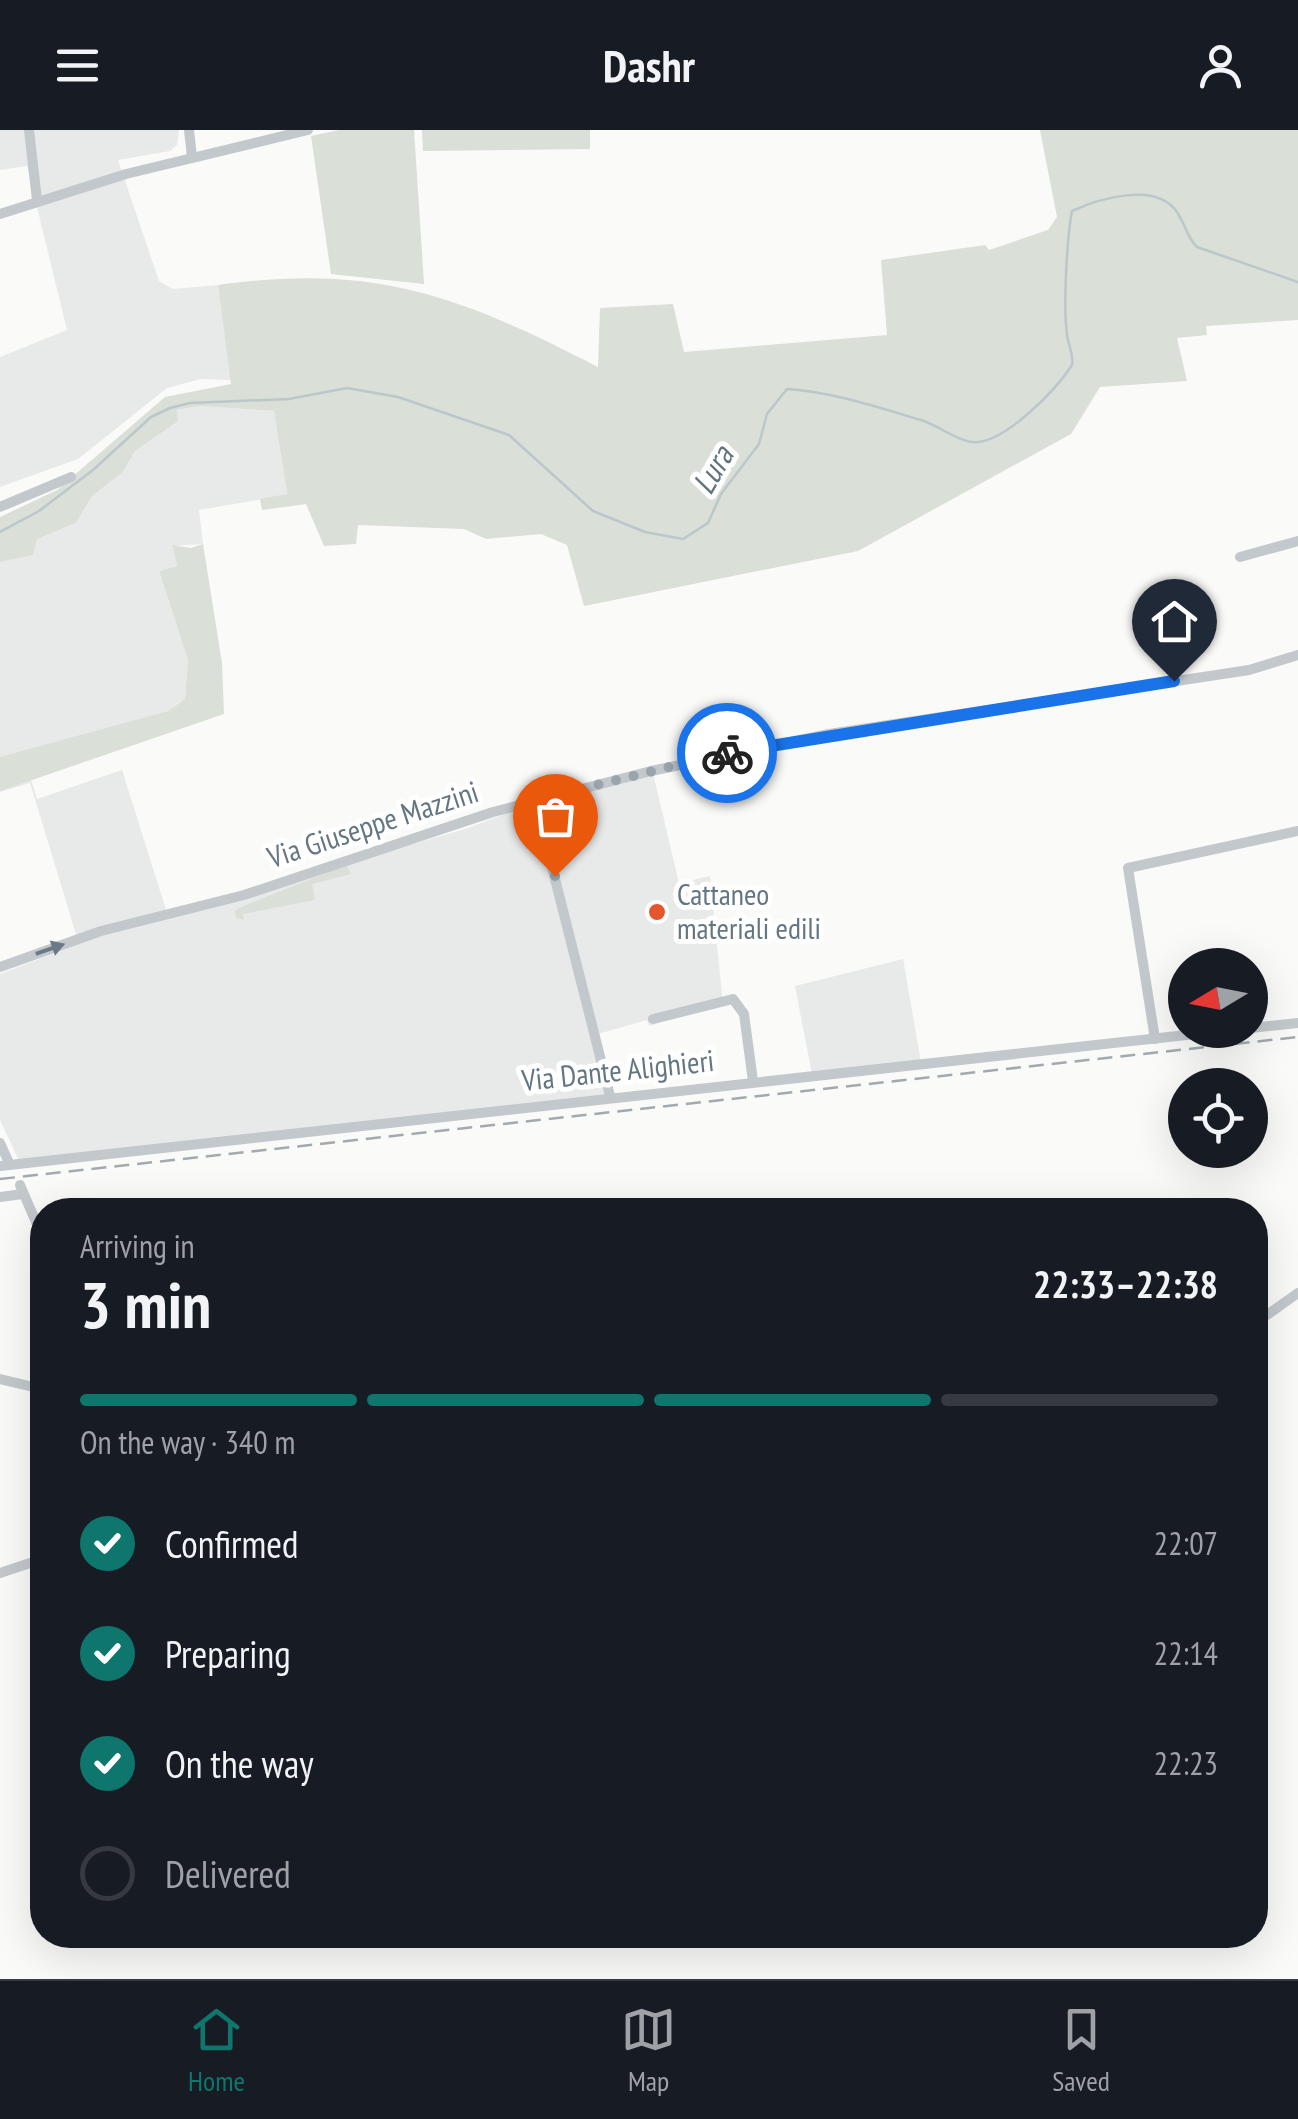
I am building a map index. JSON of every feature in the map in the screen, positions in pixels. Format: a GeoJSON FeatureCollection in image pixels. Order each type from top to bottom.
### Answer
{"type":"FeatureCollection","features":[{"type":"Feature","properties":{"kind":"street"},"geometry":{"type":"LineString","coordinates":[[28,130],[37,200]]}},
{"type":"Feature","properties":{"kind":"street"},"geometry":{"type":"LineString","coordinates":[[189,130],[192,157]]}},
{"type":"Feature","properties":{"kind":"street"},"geometry":{"type":"LineString","coordinates":[[0,214],[192,157],[308,130]]}},
{"type":"Feature","properties":{"kind":"street"},"geometry":{"type":"LineString","coordinates":[[0,507],[71,477]]}},
{"type":"Feature","properties":{"kind":"street"},"geometry":{"type":"LineString","coordinates":[[1240,558],[1298,540]]}},
{"type":"Feature","properties":{"kind":"street","name":"Via Giuseppe Mazzini"},"geometry":{"type":"LineString","coordinates":[[0,966],[101,931],[244,895],[355,855],[535,800],[738,751],[1249,670],[1298,655]]}},
{"type":"Feature","properties":{"kind":"street"},"geometry":{"type":"LineString","coordinates":[[535,800],[610,1096]]}},
{"type":"Feature","properties":{"kind":"street"},"geometry":{"type":"LineString","coordinates":[[1155,1038],[1128,868],[1298,831]]}},
{"type":"Feature","properties":{"kind":"street"},"geometry":{"type":"LineString","coordinates":[[653,1019],[733,998],[744,1014],[753,1081]]}},
{"type":"Feature","properties":{"kind":"street"},"geometry":{"type":"LineString","coordinates":[[1268,1026],[1298,1022]]}},
{"type":"Feature","properties":{"kind":"street","name":"Via Dante Alighieri"},"geometry":{"type":"LineString","coordinates":[[5,1165],[1168,1037]]}},
{"type":"Feature","properties":{"kind":"street"},"geometry":{"type":"LineString","coordinates":[[0,1143],[5,1165]]}},
{"type":"Feature","properties":{"kind":"street"},"geometry":{"type":"LineString","coordinates":[[0,1197],[22,1190],[30,1208]]}},
{"type":"Feature","properties":{"kind":"street"},"geometry":{"type":"LineString","coordinates":[[1268,1314],[1298,1293]]}},
{"type":"Feature","properties":{"kind":"street"},"geometry":{"type":"LineString","coordinates":[[0,1379],[30,1386]]}},
{"type":"Feature","properties":{"kind":"street"},"geometry":{"type":"LineString","coordinates":[[0,1573],[30,1563]]}},
{"type":"Feature","properties":{"kind":"shaded area"},"geometry":{"type":"Polygon","coordinates":[[[0,130],[179,130],[177,145],[170,151],[118,160],[159,281],[173,289],[218,285],[231,380],[201,379],[167,388],[78,459],[0,487],[0,357],[67,330],[27,166],[0,170],[0,130]]]}},
{"type":"Feature","properties":{"kind":"shaded area"},"geometry":{"type":"Polygon","coordinates":[[[339,130],[414,130],[424,284],[331,274],[311,136],[339,130]]]}},
{"type":"Feature","properties":{"kind":"shaded area"},"geometry":{"type":"Polygon","coordinates":[[[422,130],[590,130],[590,149],[423,151],[422,130]]]}},
{"type":"Feature","properties":{"kind":"shaded area"},"geometry":{"type":"Polygon","coordinates":[[[1040,130],[1298,130],[1298,320],[1206,326],[1207,335],[1177,338],[1187,381],[1100,387],[1071,434],[858,551],[584,606],[567,545],[541,534],[486,539],[464,529],[358,525],[356,544],[324,546],[306,504],[262,510],[260,499],[287,494],[274,411],[199,406],[177,410],[178,421],[135,451],[123,472],[92,496],[76,523],[37,539],[33,555],[0,562],[0,517],[57,490],[165,397],[231,384],[218,285],[324,279],[415,291],[502,321],[598,367],[600,308],[673,304],[684,352],[887,335],[881,260],[985,245],[989,250],[1048,230],[1057,217],[1040,130]]]}},
{"type":"Feature","properties":{"kind":"shaded area"},"geometry":{"type":"Polygon","coordinates":[[[199,406],[274,411],[287,495],[199,510],[203,544],[172,546],[177,566],[159,571],[188,660],[185,699],[168,711],[23,752],[37,799],[122,770],[168,916],[468,828],[543,799],[653,773],[679,883],[710,876],[723,1004],[649,1026],[647,1020],[598,1034],[611,1095],[20,1163],[0,1120],[0,974],[79,944],[30,783],[0,792],[0,562],[32,555],[36,539],[76,523],[92,496],[123,472],[135,451],[177,421],[177,410],[199,406]]]}},
{"type":"Feature","properties":{"kind":"shaded area"},"geometry":{"type":"Polygon","coordinates":[[[203,544],[222,663],[224,714],[0,791],[0,757],[168,711],[185,699],[188,660],[159,571],[177,566],[172,545],[191,548],[203,544]]]}},
{"type":"Feature","properties":{"kind":"shaded area"},"geometry":{"type":"Polygon","coordinates":[[[346,865],[351,874],[312,884],[315,900],[243,914],[244,920],[236,918],[235,911],[241,907],[346,865]]]}},
{"type":"Feature","properties":{"kind":"shaded area"},"geometry":{"type":"Polygon","coordinates":[[[903,959],[921,1062],[812,1074],[795,986],[903,959]]]}},
{"type":"Feature","properties":{"kind":"waterway","name":"Lura"},"geometry":{"type":"LineString","coordinates":[[0,532],[39,511],[93,470],[151,417],[170,408],[190,403],[289,399],[347,388],[398,397],[509,435],[593,511],[645,532],[683,539],[708,523],[721,494],[759,444],[767,414],[787,389],[871,405],[921,420],[971,442],[990,439],[1017,423],[1072,365],[1066,322],[1067,254],[1072,211],[1083,206],[1126,195],[1155,197],[1177,212],[1197,247],[1298,282]]}},
{"type":"Feature","properties":{"kind":"railway"},"geometry":{"type":"LineString","coordinates":[[0,1179],[1298,1037]]}},
{"type":"Feature","properties":{"kind":"way so far"},"geometry":{"type":"LineString","coordinates":[[555,876],[535,800],[727,753]]}},
{"type":"Feature","properties":{"kind":"place","name":"Cattaneo materiali edili"},"geometry":{"type":"Point","coordinates":[657,912]}},
{"type":"Feature","properties":{"kind":"route"},"geometry":{"type":"LineString","coordinates":[[727,753],[1174,681]]}}]}
